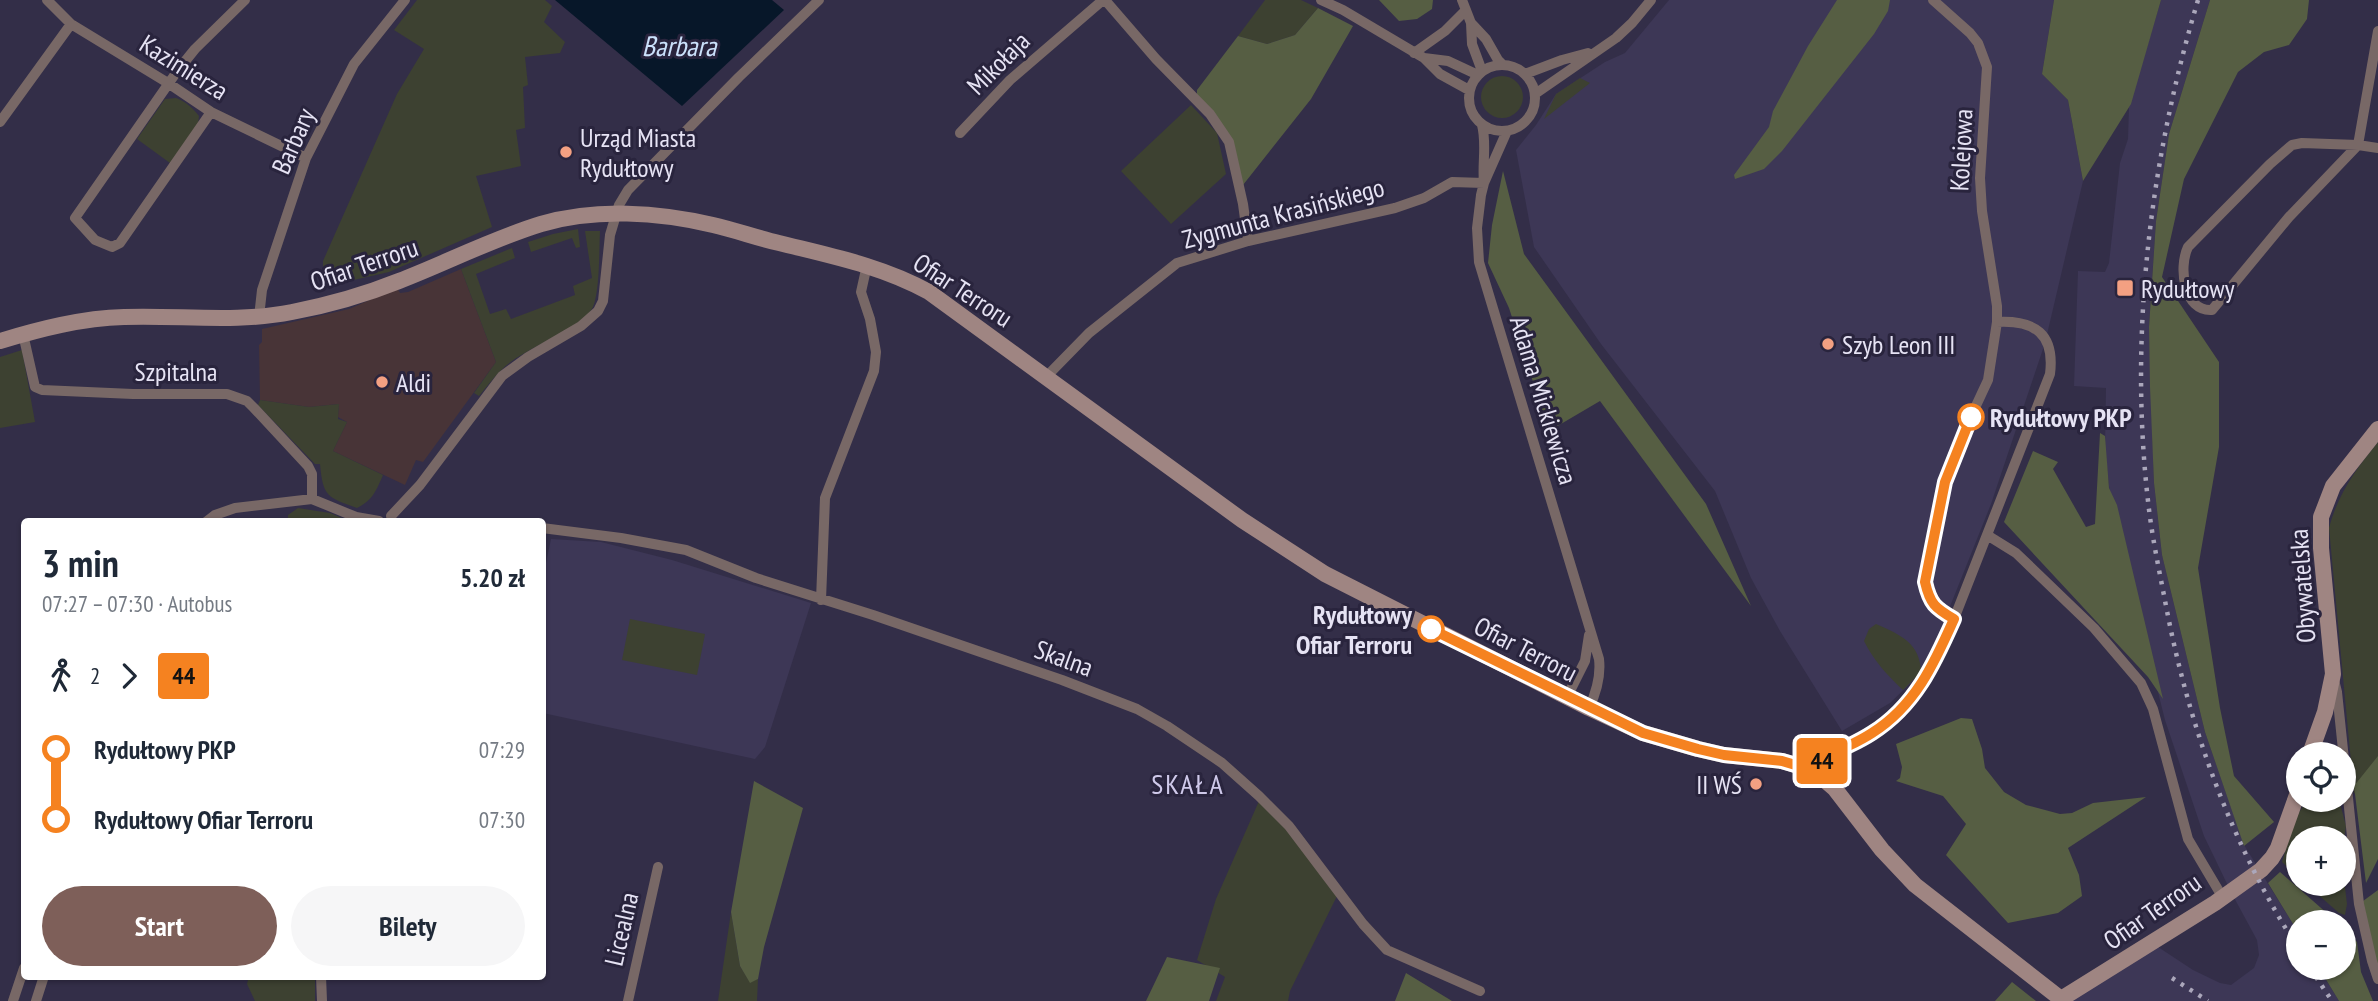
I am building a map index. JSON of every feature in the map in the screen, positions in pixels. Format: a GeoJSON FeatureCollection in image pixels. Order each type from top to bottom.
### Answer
{"type":"FeatureCollection","features":[{"type":"Feature","properties":{"kind":"street","name":"Kazimierza"},"geometry":{"type":"LineString","coordinates":[[47,0],[71,24],[211,112],[306,158]]}},
{"type":"Feature","properties":{"kind":"street"},"geometry":{"type":"LineString","coordinates":[[211,112],[120,243],[112,247],[95,240],[75,218],[168,83],[195,49],[245,0]]}},
{"type":"Feature","properties":{"kind":"street","name":"Barbary"},"geometry":{"type":"LineString","coordinates":[[259,317],[262,290],[306,158],[354,64],[405,0]]}},
{"type":"Feature","properties":{"kind":"street"},"geometry":{"type":"LineString","coordinates":[[393,518],[502,376],[528,357],[581,327],[598,311],[603,300],[610,235],[623,197],[819,0]]}},
{"type":"Feature","properties":{"kind":"street"},"geometry":{"type":"LineString","coordinates":[[1104,0],[1210,114],[1229,142],[1248,241]]}},
{"type":"Feature","properties":{"kind":"street","name":"Mikołaja"},"geometry":{"type":"LineString","coordinates":[[960,133],[1010,80],[1104,0]]}},
{"type":"Feature","properties":{"kind":"street"},"geometry":{"type":"LineString","coordinates":[[1321,0],[1419,55],[1440,74],[1469,90]]}},
{"type":"Feature","properties":{"kind":"street"},"geometry":{"type":"LineString","coordinates":[[1535,94],[1616,38],[1651,0]]}},
{"type":"Feature","properties":{"kind":"street","name":"Kolejowa"},"geometry":{"type":"LineString","coordinates":[[1933,0],[1970,33],[1984,55],[1987,67],[1980,178],[1982,211],[1997,306],[1988,380],[1960,440],[1945,482],[1925,582],[1928,598],[1937,609],[1954,619]]}},
{"type":"Feature","properties":{"kind":"street"},"geometry":{"type":"LineString","coordinates":[[1419,55],[1445,32],[1464,5]]}},
{"type":"Feature","properties":{"kind":"street"},"geometry":{"type":"LineString","coordinates":[[1464,5],[1471,23],[1472,44],[1480,73]]}},
{"type":"Feature","properties":{"kind":"street"},"geometry":{"type":"LineString","coordinates":[[1471,23],[1486,39],[1503,65]]}},
{"type":"Feature","properties":{"kind":"street"},"geometry":{"type":"LineString","coordinates":[[0,122],[71,24]]}},
{"type":"Feature","properties":{"kind":"street"},"geometry":{"type":"LineString","coordinates":[[2378,31],[2358,145],[2289,217],[2213,310],[2203,311],[2196,306],[2191,299],[2184,275],[2184,255],[2188,247],[2270,164],[2292,145],[2302,142],[2358,145],[2378,148]]}},
{"type":"Feature","properties":{"kind":"street"},"geometry":{"type":"LineString","coordinates":[[1525,74],[1594,52]]}},
{"type":"Feature","properties":{"kind":"street"},"geometry":{"type":"LineString","coordinates":[[1419,55],[1448,61],[1480,73]]}},
{"type":"Feature","properties":{"kind":"street"},"geometry":{"type":"LineString","coordinates":[[1495,65],[1503,65],[1511,66],[1525,74],[1535,94],[1530,117],[1520,126],[1498,132],[1482,125],[1471,112],[1469,90],[1480,73],[1495,65]]}},
{"type":"Feature","properties":{"kind":"street","name":"Adama Mickiewicza"},"geometry":{"type":"LineString","coordinates":[[1482,125],[1485,136],[1482,167],[1484,183]]}},
{"type":"Feature","properties":{"kind":"street","name":"Adama Mickiewicza"},"geometry":{"type":"LineString","coordinates":[[1507,131],[1484,183],[1477,228],[1479,262],[1590,628],[1600,669],[1589,708]]}},
{"type":"Feature","properties":{"kind":"street","name":"Zygmunta Krasińskiego"},"geometry":{"type":"LineString","coordinates":[[1046,377],[1089,333],[1177,263],[1248,241],[1395,208],[1424,198],[1452,182],[1484,183]]}},
{"type":"Feature","properties":{"kind":"street","name":"Ofiar Terroru"},"geometry":{"type":"LineString","coordinates":[[0,341],[76,322],[123,317],[259,317],[291,313],[347,300],[542,223],[596,214],[657,216],[712,225],[867,265],[905,279],[929,292],[1242,520],[1307,564],[1643,733],[1724,755],[1790,763],[1812,770],[1835,789],[1882,850],[1910,880],[2062,1000],[2223,898],[2188,839],[2153,709],[2141,683],[2094,628],[2016,552],[1987,536]]}},
{"type":"Feature","properties":{"kind":"street"},"geometry":{"type":"LineString","coordinates":[[821,600],[825,498],[874,370],[876,352],[870,319],[861,292],[867,265]]}},
{"type":"Feature","properties":{"kind":"street"},"geometry":{"type":"LineString","coordinates":[[1812,770],[1826,756],[1875,732],[1903,707],[1921,686],[1954,619],[2050,374],[2052,358],[2047,340],[2034,326],[2017,321],[1997,322]]}},
{"type":"Feature","properties":{"kind":"street","name":"Szpitalna"},"geometry":{"type":"LineString","coordinates":[[23,334],[35,387],[42,390],[227,394],[247,401],[309,466],[312,474],[312,499]]}},
{"type":"Feature","properties":{"kind":"street","name":"Obywatelska"},"geometry":{"type":"LineString","coordinates":[[2342,742],[2321,548],[2321,517],[2333,486],[2378,429]]}},
{"type":"Feature","properties":{"kind":"street"},"geometry":{"type":"LineString","coordinates":[[210,518],[235,508],[312,499],[362,518]]}},
{"type":"Feature","properties":{"kind":"street","name":"Skalna"},"geometry":{"type":"LineString","coordinates":[[546,529],[621,538],[686,551],[1136,709],[1222,763],[1289,826],[1363,924],[1387,950],[1480,991]]}},
{"type":"Feature","properties":{"kind":"street","name":"Adama Mickiewicza"},"geometry":{"type":"LineString","coordinates":[[1567,697],[1588,650],[1590,628]]}},
{"type":"Feature","properties":{"kind":"street","name":"Obywatelska"},"geometry":{"type":"LineString","coordinates":[[2314,742],[2325,712],[2333,674]]}},
{"type":"Feature","properties":{"kind":"street"},"geometry":{"type":"LineString","coordinates":[[2223,898],[2256,874],[2272,858],[2291,812]]}},
{"type":"Feature","properties":{"kind":"street","name":"Obywatelska"},"geometry":{"type":"LineString","coordinates":[[2348,812],[2359,904],[2378,979]]}},
{"type":"Feature","properties":{"kind":"street","name":"Licealna"},"geometry":{"type":"LineString","coordinates":[[628,1001],[658,867]]}},
{"type":"Feature","properties":{"kind":"street"},"geometry":{"type":"LineString","coordinates":[[13,1001],[21,977]]}},
{"type":"Feature","properties":{"kind":"street"},"geometry":{"type":"LineString","coordinates":[[36,1001],[43,980]]}},
{"type":"Feature","properties":{"kind":"street"},"geometry":{"type":"LineString","coordinates":[[321,980],[322,1001]]}},
{"type":"Feature","properties":{"kind":"shaded area"},"geometry":{"type":"Polygon","coordinates":[[[1669,0],[2054,0],[2042,74],[2068,100],[2083,181],[2045,343],[1991,504],[1925,669],[1890,703],[1842,731],[1780,631],[1751,578],[1715,491],[1601,344],[1534,247],[1516,150],[1556,94],[1605,62],[1625,53],[1669,0]]]}},
{"type":"Feature","properties":{"kind":"shaded area"},"geometry":{"type":"Polygon","coordinates":[[[2161,0],[2210,0],[2169,134],[2156,221],[2149,327],[2154,483],[2162,555],[2205,732],[2244,845],[2286,913],[2286,980],[2326,980],[2339,1001],[2063,1001],[2152,943],[2193,970],[2220,983],[2231,985],[2254,968],[2259,955],[2257,940],[2204,836],[2165,720],[2111,505],[2105,448],[2106,388],[2074,386],[2078,271],[2105,272],[2109,263],[2120,163],[2128,139],[2129,107],[2161,0]]]}},
{"type":"Feature","properties":{"kind":"shaded area"},"geometry":{"type":"Polygon","coordinates":[[[461,269],[496,362],[423,462],[416,460],[405,485],[333,451],[347,422],[338,417],[339,404],[309,407],[260,400],[259,345],[262,342],[262,329],[349,309],[397,288],[400,293],[408,292],[461,269]]]}},
{"type":"Feature","properties":{"kind":"shaded area"},"geometry":{"type":"Polygon","coordinates":[[[551,539],[601,542],[672,560],[811,603],[765,747],[755,759],[546,714],[546,563],[551,539]]]}},
{"type":"Feature","properties":{"kind":"green space"},"geometry":{"type":"Polygon","coordinates":[[[417,0],[545,0],[552,6],[544,22],[565,42],[560,53],[525,57],[528,85],[523,87],[525,128],[516,130],[521,166],[476,176],[492,227],[389,272],[323,287],[323,261],[397,94],[424,49],[394,30],[417,0]]]}},
{"type":"Feature","properties":{"kind":"green space"},"geometry":{"type":"Polygon","coordinates":[[[1265,0],[1301,0],[1318,8],[1295,35],[1267,44],[1238,36],[1265,0]]]}},
{"type":"Feature","properties":{"kind":"green space"},"geometry":{"type":"Polygon","coordinates":[[[1379,0],[1433,0],[1432,9],[1417,19],[1399,21],[1379,0]]]}},
{"type":"Feature","properties":{"kind":"green space"},"geometry":{"type":"Polygon","coordinates":[[[1837,0],[1890,0],[1888,11],[1874,34],[1782,151],[1764,169],[1735,179],[1734,175],[1769,127],[1773,111],[1808,46],[1837,0]]]}},
{"type":"Feature","properties":{"kind":"green space"},"geometry":{"type":"Polygon","coordinates":[[[2054,0],[2161,0],[2131,104],[2083,181],[2068,100],[2042,74],[2054,0]]]}},
{"type":"Feature","properties":{"kind":"green space"},"geometry":{"type":"Polygon","coordinates":[[[2210,0],[2309,0],[2307,19],[2289,45],[2264,52],[2238,72],[2184,179],[2162,277],[2219,362],[2219,447],[2198,568],[2220,708],[2234,776],[2274,822],[2244,846],[2205,732],[2162,555],[2154,483],[2150,387],[2149,327],[2156,221],[2169,134],[2210,0]]]}},
{"type":"Feature","properties":{"kind":"green space"},"geometry":{"type":"Polygon","coordinates":[[[1318,8],[1353,26],[1311,99],[1243,185],[1234,145],[1197,96],[1197,90],[1238,36],[1267,44],[1295,35],[1318,8]]]}},
{"type":"Feature","properties":{"kind":"green space"},"geometry":{"type":"Polygon","coordinates":[[[1502,76],[1517,82],[1523,97],[1517,112],[1502,118],[1487,112],[1481,97],[1487,82],[1502,76]]]}},
{"type":"Feature","properties":{"kind":"green space"},"geometry":{"type":"Polygon","coordinates":[[[1580,78],[1590,83],[1544,119],[1556,94],[1580,78]]]}},
{"type":"Feature","properties":{"kind":"green space"},"geometry":{"type":"Polygon","coordinates":[[[176,98],[189,105],[199,116],[198,125],[170,163],[137,139],[165,99],[176,98]]]}},
{"type":"Feature","properties":{"kind":"green space"},"geometry":{"type":"Polygon","coordinates":[[[1191,105],[1217,133],[1226,174],[1171,224],[1121,171],[1191,105]]]}},
{"type":"Feature","properties":{"kind":"green space"},"geometry":{"type":"Polygon","coordinates":[[[1503,171],[1524,254],[1706,504],[1751,606],[1600,401],[1549,431],[1509,308],[1488,263],[1492,225],[1503,171]]]}},
{"type":"Feature","properties":{"kind":"green space"},"geometry":{"type":"Polygon","coordinates":[[[578,229],[580,247],[576,248],[572,238],[531,252],[528,242],[578,229]]]}},
{"type":"Feature","properties":{"kind":"green space"},"geometry":{"type":"Polygon","coordinates":[[[585,231],[600,231],[598,280],[593,307],[568,329],[507,365],[479,396],[474,393],[496,362],[461,269],[512,248],[515,258],[476,274],[490,314],[506,309],[511,319],[575,295],[573,286],[592,278],[585,231]]]}},
{"type":"Feature","properties":{"kind":"green space"},"geometry":{"type":"Polygon","coordinates":[[[22,350],[35,422],[0,428],[0,357],[22,350]]]}},
{"type":"Feature","properties":{"kind":"green space"},"geometry":{"type":"Polygon","coordinates":[[[260,400],[309,407],[339,404],[338,419],[347,422],[333,451],[383,475],[370,498],[357,508],[328,494],[320,464],[315,464],[258,405],[260,400]]]}},
{"type":"Feature","properties":{"kind":"green space"},"geometry":{"type":"Polygon","coordinates":[[[2100,433],[2105,436],[2109,488],[2117,505],[2163,699],[2148,677],[2004,522],[2033,451],[2058,462],[2053,469],[2086,527],[2095,524],[2100,433]]]}},
{"type":"Feature","properties":{"kind":"green space"},"geometry":{"type":"Polygon","coordinates":[[[2378,442],[2378,760],[2356,791],[2356,742],[2349,742],[2329,528],[2337,504],[2362,462],[2378,442]]]}},
{"type":"Feature","properties":{"kind":"green space"},"geometry":{"type":"Polygon","coordinates":[[[298,508],[330,513],[342,518],[288,518],[288,515],[298,508]]]}},
{"type":"Feature","properties":{"kind":"green space"},"geometry":{"type":"Polygon","coordinates":[[[630,619],[705,634],[697,675],[622,660],[630,619]]]}},
{"type":"Feature","properties":{"kind":"green space"},"geometry":{"type":"Polygon","coordinates":[[[1876,624],[1908,641],[1917,654],[1921,672],[1903,690],[1881,667],[1864,641],[1869,629],[1876,624]]]}},
{"type":"Feature","properties":{"kind":"green space"},"geometry":{"type":"Polygon","coordinates":[[[1961,718],[1972,719],[1985,768],[2004,792],[2026,805],[2060,814],[2072,813],[2093,803],[2146,797],[2068,848],[2079,875],[2082,896],[2058,913],[2008,923],[1946,855],[1966,824],[1943,796],[1896,781],[1900,778],[1902,767],[1896,744],[1961,718]]]}},
{"type":"Feature","properties":{"kind":"green space"},"geometry":{"type":"Polygon","coordinates":[[[2378,756],[2378,859],[2366,883],[2356,802],[2356,784],[2378,756]]]}},
{"type":"Feature","properties":{"kind":"green space"},"geometry":{"type":"Polygon","coordinates":[[[754,781],[803,808],[764,947],[758,979],[750,983],[740,966],[731,912],[754,781]]]}},
{"type":"Feature","properties":{"kind":"green space"},"geometry":{"type":"Polygon","coordinates":[[[1259,801],[1287,829],[1337,896],[1290,991],[1288,1001],[1216,1001],[1225,977],[1197,960],[1216,899],[1259,801]]]}},
{"type":"Feature","properties":{"kind":"green space"},"geometry":{"type":"Polygon","coordinates":[[[2299,812],[2342,812],[2346,826],[2293,826],[2299,812]]]}},
{"type":"Feature","properties":{"kind":"green space"},"geometry":{"type":"Polygon","coordinates":[[[2286,848],[2286,866],[2282,862],[2286,848]]]}},
{"type":"Feature","properties":{"kind":"green space"},"geometry":{"type":"Polygon","coordinates":[[[2280,872],[2286,877],[2286,896],[2307,896],[2323,910],[2286,910],[2286,912],[2268,883],[2280,872]]]}},
{"type":"Feature","properties":{"kind":"green space"},"geometry":{"type":"Polygon","coordinates":[[[2378,890],[2378,979],[2359,904],[2378,890]]]}},
{"type":"Feature","properties":{"kind":"green space"},"geometry":{"type":"Polygon","coordinates":[[[2320,896],[2346,896],[2346,910],[2336,910],[2320,896]]]}},
{"type":"Feature","properties":{"kind":"green space"},"geometry":{"type":"Polygon","coordinates":[[[731,912],[740,966],[750,982],[758,979],[757,1001],[718,1001],[731,912]]]}},
{"type":"Feature","properties":{"kind":"green space"},"geometry":{"type":"Polygon","coordinates":[[[2356,941],[2361,972],[2373,1001],[2339,1001],[2326,980],[2356,980],[2356,941]]]}},
{"type":"Feature","properties":{"kind":"green space"},"geometry":{"type":"Polygon","coordinates":[[[1167,957],[1220,968],[1209,1001],[1146,1001],[1167,957]]]}},
{"type":"Feature","properties":{"kind":"green space"},"geometry":{"type":"Polygon","coordinates":[[[1406,973],[1452,1001],[1395,1001],[1406,973]]]}},
{"type":"Feature","properties":{"kind":"green space"},"geometry":{"type":"Polygon","coordinates":[[[248,980],[315,980],[315,1001],[255,1001],[247,984],[248,980]]]}},
{"type":"Feature","properties":{"kind":"green space"},"geometry":{"type":"Polygon","coordinates":[[[2012,982],[2036,1001],[1995,1001],[2012,982]]]}},
{"type":"Feature","properties":{"kind":"water","name":"Barbara"},"geometry":{"type":"Polygon","coordinates":[[[555,0],[772,0],[784,10],[682,106],[555,0]]]}},
{"type":"Feature","properties":{"kind":"railway"},"geometry":{"type":"LineString","coordinates":[[2198,0],[2167,123],[2148,248],[2141,375],[2148,501],[2167,611],[2201,743],[2234,828],[2286,928]]}},
{"type":"Feature","properties":{"kind":"railway"},"geometry":{"type":"LineString","coordinates":[[2172,978],[2208,1001]]}},
{"type":"Feature","properties":{"kind":"railway"},"geometry":{"type":"LineString","coordinates":[[2318,980],[2332,1001]]}},
{"type":"Feature","properties":{"kind":"bus line","name":"44"},"geometry":{"type":"LineString","coordinates":[[1431,629],[1643,733],[1724,755],[1782,761],[1812,770],[1826,756],[1875,732],[1903,707],[1921,686],[1954,619],[1937,609],[1928,598],[1925,582],[1945,482],[1971,417]]}},
{"type":"Feature","properties":{"kind":"place","name":"Urząd Miasta Rydułtowy"},"geometry":{"type":"Point","coordinates":[566,152]}},
{"type":"Feature","properties":{"kind":"place","name":"Rydułtowy"},"geometry":{"type":"Point","coordinates":[2125,288]}},
{"type":"Feature","properties":{"kind":"place","name":"Szyb Leon III"},"geometry":{"type":"Point","coordinates":[1828,344]}},
{"type":"Feature","properties":{"kind":"place","name":"Aldi"},"geometry":{"type":"Point","coordinates":[382,382]}},
{"type":"Feature","properties":{"kind":"place","name":"Rydułtowy PKP"},"geometry":{"type":"Point","coordinates":[1971,417]}},
{"type":"Feature","properties":{"kind":"place","name":"Rydułtowy Ofiar Terroru"},"geometry":{"type":"Point","coordinates":[1431,629]}},
{"type":"Feature","properties":{"kind":"place","name":"II WŚ"},"geometry":{"type":"Point","coordinates":[1756,784]}},
{"type":"Feature","properties":{"kind":"district","name":"SKAŁA"},"geometry":{"type":"Point","coordinates":[1188,783]}}]}
